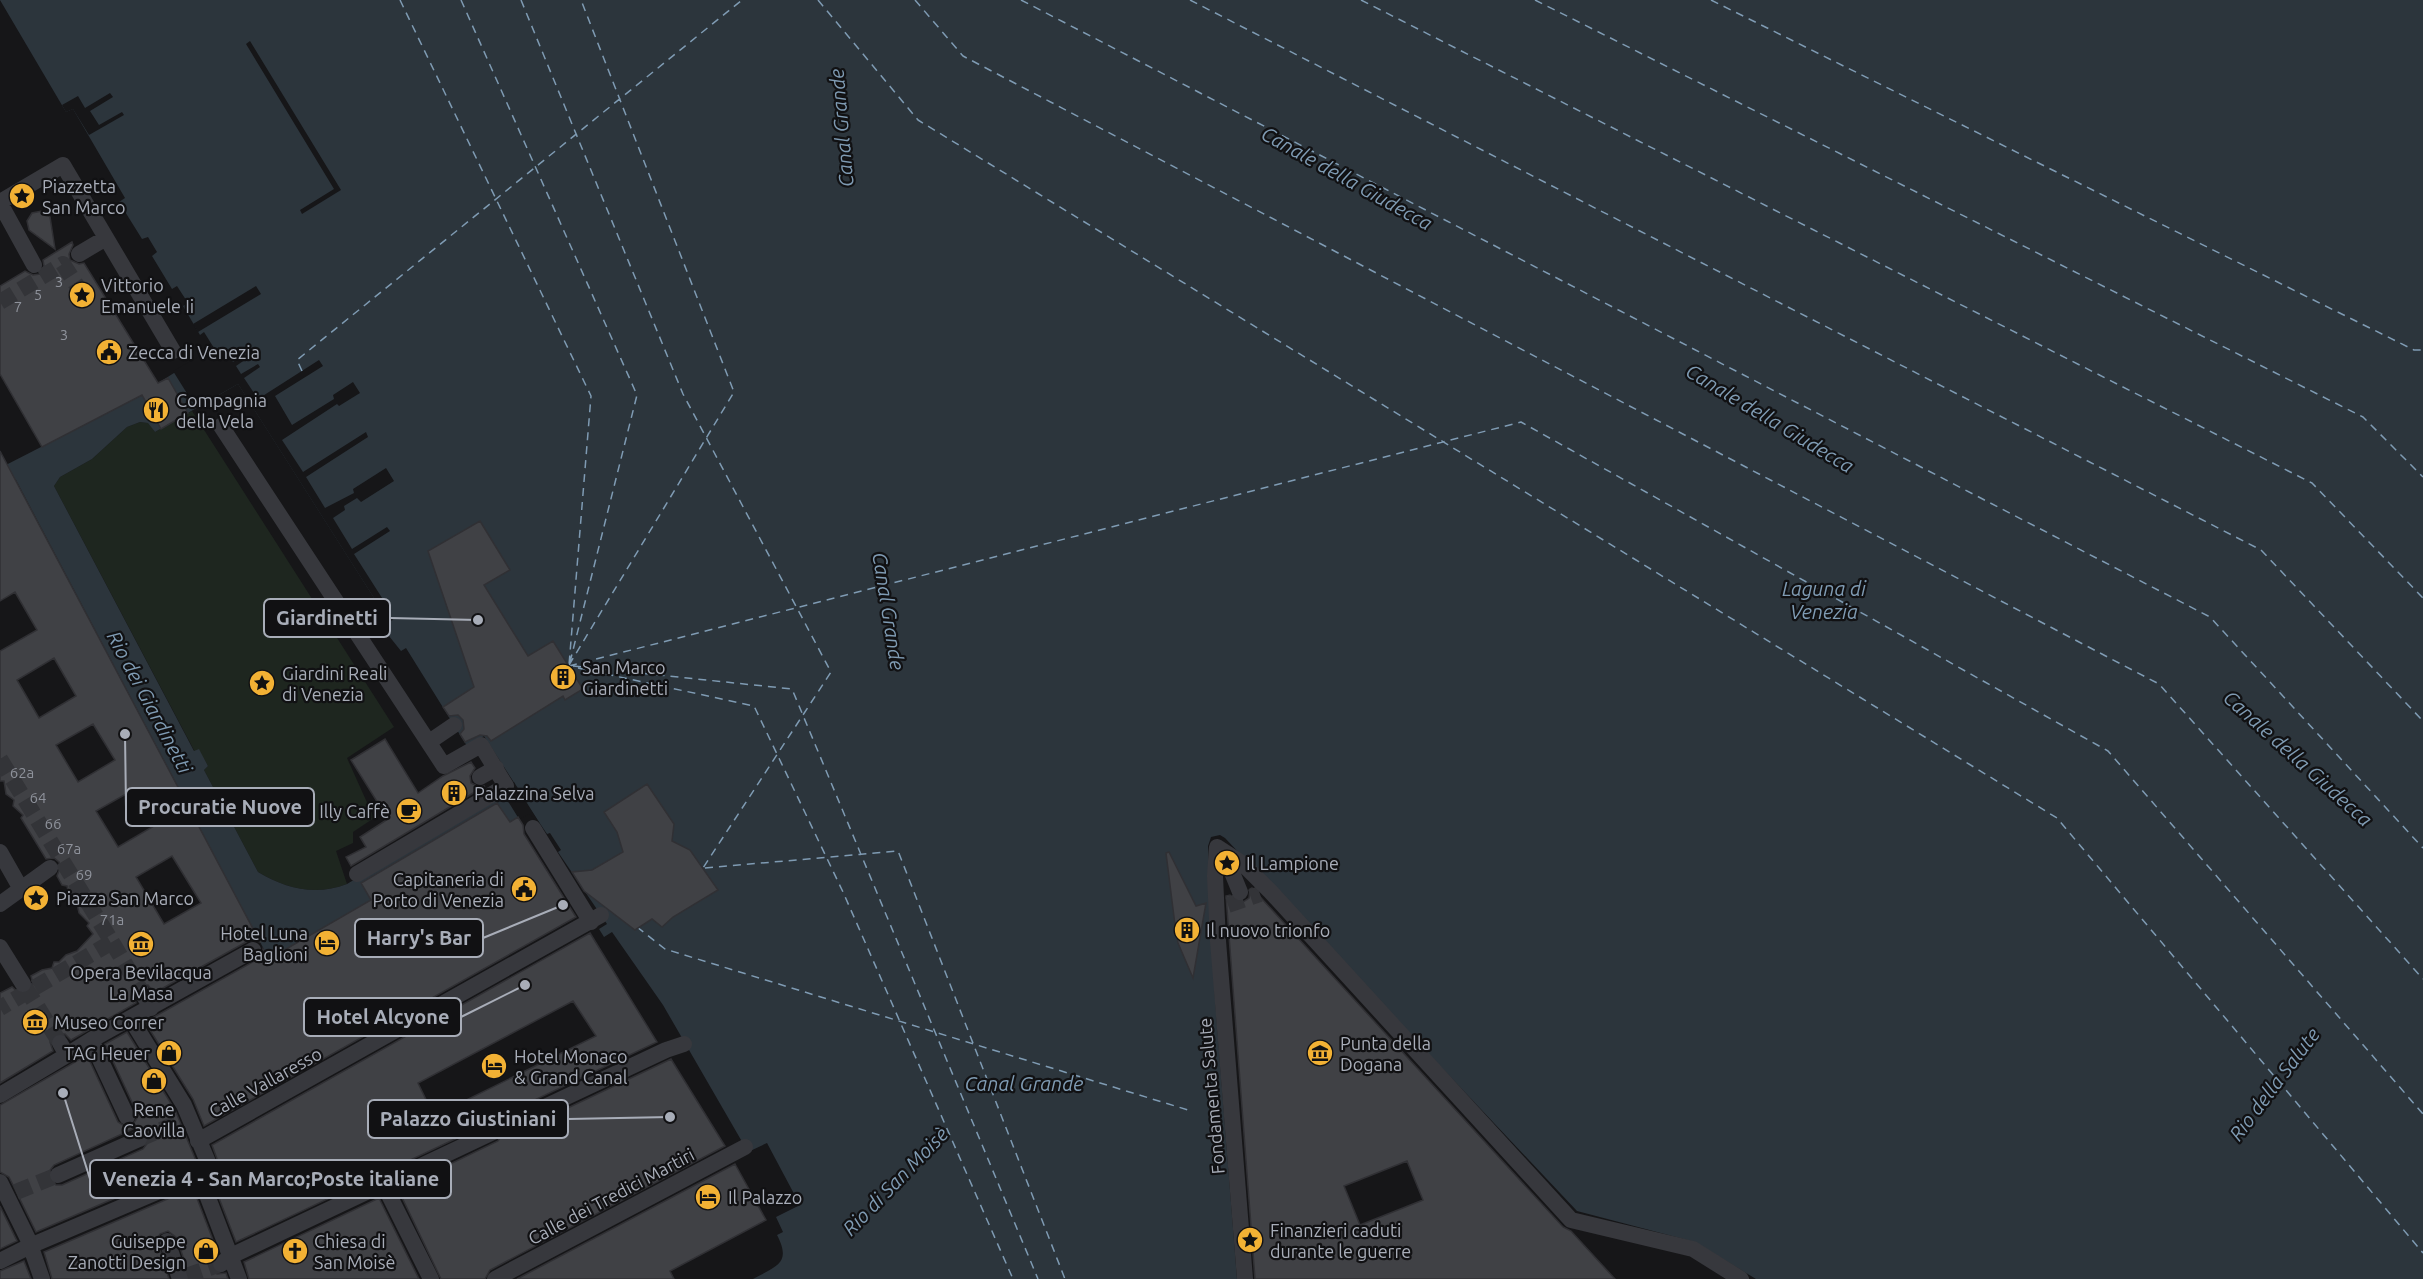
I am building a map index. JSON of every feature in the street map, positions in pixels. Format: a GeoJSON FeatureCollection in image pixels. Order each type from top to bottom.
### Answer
{"type":"FeatureCollection","features":[{"type":"Feature","properties":{"kind":"street"},"geometry":{"type":"LineString","coordinates":[[32,262],[0,203],[63,165],[173,351]]}},
{"type":"Feature","properties":{"kind":"street"},"geometry":{"type":"LineString","coordinates":[[79,254],[106,238]]}},
{"type":"Feature","properties":{"kind":"street"},"geometry":{"type":"LineString","coordinates":[[220,426],[429,742],[445,773],[481,745],[507,786],[366,868]]}},
{"type":"Feature","properties":{"kind":"street"},"geometry":{"type":"LineString","coordinates":[[429,742],[454,725]]}},
{"type":"Feature","properties":{"kind":"street"},"geometry":{"type":"LineString","coordinates":[[480,777],[495,768]]}},
{"type":"Feature","properties":{"kind":"street","name":"Calle Vallaresso"},"geometry":{"type":"LineString","coordinates":[[198,1141],[596,919],[533,828]]}},
{"type":"Feature","properties":{"kind":"street"},"geometry":{"type":"LineString","coordinates":[[0,852],[21,889]]}},
{"type":"Feature","properties":{"kind":"street"},"geometry":{"type":"LineString","coordinates":[[0,904],[50,868]]}},
{"type":"Feature","properties":{"kind":"street"},"geometry":{"type":"LineString","coordinates":[[1230,870],[1240,892]]}},
{"type":"Feature","properties":{"kind":"street"},"geometry":{"type":"LineString","coordinates":[[1230,870],[1282,904],[1571,1220],[1693,1249],[1741,1279]]}},
{"type":"Feature","properties":{"kind":"street","name":"Fondamenta Salute"},"geometry":{"type":"LineString","coordinates":[[1230,870],[1222,907],[1245,1279]]}},
{"type":"Feature","properties":{"kind":"street"},"geometry":{"type":"LineString","coordinates":[[0,947],[23,984]]}},
{"type":"Feature","properties":{"kind":"street"},"geometry":{"type":"LineString","coordinates":[[0,1095],[64,1049],[134,1024],[147,1001],[253,951]]}},
{"type":"Feature","properties":{"kind":"street"},"geometry":{"type":"LineString","coordinates":[[134,1024],[178,1094],[184,1120],[198,1141],[226,1260],[239,1279]]}},
{"type":"Feature","properties":{"kind":"street"},"geometry":{"type":"LineString","coordinates":[[91,1040],[126,1117]]}},
{"type":"Feature","properties":{"kind":"street"},"geometry":{"type":"LineString","coordinates":[[530,1114],[666,1050],[684,1044]]}},
{"type":"Feature","properties":{"kind":"street"},"geometry":{"type":"LineString","coordinates":[[226,1260],[493,1132]]}},
{"type":"Feature","properties":{"kind":"street"},"geometry":{"type":"LineString","coordinates":[[58,1175],[138,1138]]}},
{"type":"Feature","properties":{"kind":"street","name":"Calle dei Tredici Martiri"},"geometry":{"type":"LineString","coordinates":[[495,1279],[745,1147]]}},
{"type":"Feature","properties":{"kind":"street"},"geometry":{"type":"LineString","coordinates":[[0,1262],[29,1242],[205,1172]]}},
{"type":"Feature","properties":{"kind":"street"},"geometry":{"type":"LineString","coordinates":[[384,1185],[431,1279]]}},
{"type":"Feature","properties":{"kind":"street"},"geometry":{"type":"LineString","coordinates":[[7,1191],[42,1279]]}},
{"type":"Feature","properties":{"kind":"street"},"geometry":{"type":"LineString","coordinates":[[167,1241],[182,1278]]}},
{"type":"Feature","properties":{"kind":"shaded area","name":"Giardini Reali di Venezia"},"geometry":{"type":"Polygon","coordinates":[[[192,411],[394,727],[347,758],[374,818],[353,832],[353,843],[336,851],[347,884],[335,888],[301,889],[279,883],[258,872],[204,770],[208,766],[199,750],[195,752],[54,486],[60,477],[92,459],[127,427],[140,422],[149,423],[155,432],[192,411]]]}},
{"type":"Feature","properties":{"kind":"water","name":"Laguna di Venezia"},"geometry":{"type":"Polygon","coordinates":[[[0,0],[2423,0],[2423,1279],[1756,1279],[1695,1242],[1577,1211],[1220,835],[1211,837],[1208,846],[1215,999],[1237,1279],[753,1279],[775,1267],[782,1258],[783,1252],[777,1235],[783,1232],[776,1217],[800,1205],[767,1143],[748,1152],[663,1005],[612,932],[604,937],[599,929],[607,924],[558,852],[561,850],[550,833],[547,834],[531,810],[269,959],[16,480],[0,468],[160,386],[158,383],[214,348],[204,332],[200,335],[183,306],[188,303],[177,286],[172,289],[152,256],[157,252],[148,237],[142,239],[119,202],[125,198],[73,109],[66,112],[0,0]],[[238,384],[155,432],[148,423],[140,422],[127,427],[92,459],[60,477],[54,486],[194,751],[199,749],[208,766],[204,770],[258,872],[279,883],[313,890],[324,890],[347,884],[515,784],[484,736],[467,746],[406,648],[401,651],[389,636],[387,637],[365,604],[374,598],[238,384]]]}},
{"type":"Feature","properties":{"kind":"pier"},"geometry":{"type":"Polygon","coordinates":[[[250,41],[341,190],[302,214],[300,210],[334,189],[246,44],[250,41]]]}},
{"type":"Feature","properties":{"kind":"pier"},"geometry":{"type":"Polygon","coordinates":[[[110,93],[113,97],[90,111],[99,125],[122,112],[124,115],[89,135],[73,109],[66,112],[62,105],[78,96],[85,108],[110,93]]]}},
{"type":"Feature","properties":{"kind":"pier"},"geometry":{"type":"Polygon","coordinates":[[[256,286],[261,294],[198,332],[193,324],[256,286]]]}},
{"type":"Feature","properties":{"kind":"pier"},"geometry":{"type":"Polygon","coordinates":[[[214,348],[217,352],[224,348],[233,362],[250,352],[252,355],[236,366],[241,374],[258,364],[260,367],[244,378],[258,399],[319,360],[323,366],[275,396],[292,425],[334,399],[333,395],[353,382],[360,393],[339,406],[337,404],[282,440],[303,472],[366,432],[368,437],[306,477],[325,508],[354,493],[353,489],[386,468],[394,481],[361,502],[357,498],[344,506],[345,510],[333,518],[352,549],[387,527],[390,531],[354,554],[384,601],[382,603],[393,620],[390,621],[379,604],[369,610],[365,604],[374,598],[238,384],[215,397],[217,400],[198,411],[173,371],[214,348]]]}},
{"type":"Feature","properties":{"kind":"pier"},"geometry":{"type":"Polygon","coordinates":[[[514,782],[540,824],[538,825],[530,814],[519,819],[501,790],[514,782]]]}},
{"type":"Feature","properties":{"kind":"building"},"geometry":{"type":"Polygon","coordinates":[[[42,211],[50,217],[55,249],[29,230],[27,221],[32,213],[42,211]]]}},
{"type":"Feature","properties":{"kind":"building"},"geometry":{"type":"Polygon","coordinates":[[[72,242],[70,260],[79,264],[84,263],[158,383],[168,378],[188,413],[161,429],[142,395],[42,447],[0,374],[0,286],[25,271],[33,275],[40,274],[44,266],[43,260],[72,242]]]}},
{"type":"Feature","properties":{"kind":"building"},"geometry":{"type":"Polygon","coordinates":[[[0,451],[260,942],[248,941],[154,993],[148,985],[138,985],[133,993],[136,1003],[71,1040],[65,1034],[54,1034],[50,1042],[53,1051],[0,1083],[0,993],[12,987],[19,993],[29,993],[33,984],[31,976],[52,968],[54,962],[59,962],[66,955],[77,951],[93,934],[87,926],[89,923],[79,913],[76,899],[70,900],[67,886],[62,885],[57,876],[60,868],[59,862],[54,858],[46,859],[21,818],[23,815],[13,806],[14,800],[6,794],[4,781],[0,781],[0,651],[37,630],[15,592],[0,601],[0,451]],[[54,658],[17,680],[39,718],[76,696],[54,658]],[[93,724],[56,745],[78,782],[115,760],[93,724]],[[133,790],[96,811],[118,847],[154,826],[133,790]],[[172,856],[136,877],[164,924],[201,903],[172,856]]]}},
{"type":"Feature","properties":{"kind":"building"},"geometry":{"type":"Polygon","coordinates":[[[480,521],[510,570],[484,585],[528,656],[553,641],[583,689],[565,700],[563,696],[491,741],[487,736],[480,735],[465,742],[460,734],[464,729],[463,720],[458,715],[449,716],[443,707],[474,687],[428,551],[480,521]]]}},
{"type":"Feature","properties":{"kind":"building"},"geometry":{"type":"Polygon","coordinates":[[[385,739],[418,793],[443,776],[471,762],[475,768],[470,776],[471,783],[479,787],[485,786],[351,866],[346,857],[366,847],[360,837],[388,819],[351,760],[385,739]]]}},
{"type":"Feature","properties":{"kind":"building"},"geometry":{"type":"Polygon","coordinates":[[[647,784],[674,824],[672,841],[690,850],[718,890],[673,917],[662,927],[652,919],[635,930],[584,891],[572,872],[592,870],[623,852],[617,832],[604,812],[647,784]]]}},
{"type":"Feature","properties":{"kind":"building"},"geometry":{"type":"Polygon","coordinates":[[[497,803],[510,822],[518,817],[523,825],[524,834],[576,917],[204,1126],[193,1099],[145,1022],[258,959],[263,949],[269,959],[371,900],[361,883],[497,803]]]}},
{"type":"Feature","properties":{"kind":"building","name":"Il nuovo trionfo"},"geometry":{"type":"Polygon","coordinates":[[[1169,852],[1196,906],[1206,903],[1193,978],[1178,943],[1166,853],[1169,852]]]}},
{"type":"Feature","properties":{"kind":"building","name":"Punta della Dogana"},"geometry":{"type":"Polygon","coordinates":[[[1252,888],[1563,1227],[1571,1231],[1615,1279],[1255,1279],[1226,896],[1230,895],[1234,901],[1243,902],[1249,898],[1252,888]],[[1407,1161],[1344,1186],[1360,1225],[1423,1200],[1407,1161]]]}},
{"type":"Feature","properties":{"kind":"building"},"geometry":{"type":"Polygon","coordinates":[[[590,933],[657,1042],[526,1104],[520,1113],[521,1119],[534,1124],[671,1059],[725,1146],[490,1270],[485,1279],[441,1279],[398,1189],[498,1141],[503,1128],[494,1122],[236,1242],[212,1180],[219,1176],[221,1170],[212,1145],[590,933]],[[573,1001],[418,1083],[434,1116],[596,1036],[573,1001]]]}},
{"type":"Feature","properties":{"kind":"building"},"geometry":{"type":"Polygon","coordinates":[[[127,1032],[175,1110],[197,1163],[36,1232],[9,1177],[0,1172],[0,1105],[87,1055],[118,1122],[126,1127],[132,1126],[137,1113],[105,1044],[127,1032]],[[135,1128],[54,1165],[48,1173],[49,1180],[56,1185],[62,1185],[143,1149],[149,1141],[149,1135],[141,1128],[135,1128]]]}},
{"type":"Feature","properties":{"kind":"building","name":"Il Palazzo"},"geometry":{"type":"Polygon","coordinates":[[[735,1164],[766,1220],[670,1271],[674,1279],[517,1279],[735,1164]]]}},
{"type":"Feature","properties":{"kind":"building"},"geometry":{"type":"Polygon","coordinates":[[[193,1188],[218,1253],[212,1260],[211,1266],[217,1274],[226,1273],[228,1279],[190,1279],[177,1238],[168,1231],[160,1234],[157,1240],[169,1279],[52,1279],[44,1252],[193,1188]]]}},
{"type":"Feature","properties":{"kind":"building"},"geometry":{"type":"Polygon","coordinates":[[[379,1198],[419,1279],[249,1279],[244,1262],[379,1198]]]}},
{"type":"Feature","properties":{"kind":"building"},"geometry":{"type":"Polygon","coordinates":[[[0,1206],[17,1241],[0,1249],[0,1206]]]}},
{"type":"Feature","properties":{"kind":"building"},"geometry":{"type":"Polygon","coordinates":[[[24,1261],[31,1279],[0,1279],[0,1271],[24,1261]]]}},
{"type":"Feature","properties":{"kind":"ferry route"},"geometry":{"type":"LineString","coordinates":[[400,0],[591,396],[569,665]]}},
{"type":"Feature","properties":{"kind":"ferry route"},"geometry":{"type":"LineString","coordinates":[[461,0],[637,395],[570,662]]}},
{"type":"Feature","properties":{"kind":"ferry route"},"geometry":{"type":"LineString","coordinates":[[521,0],[683,394],[831,672],[703,868]]}},
{"type":"Feature","properties":{"kind":"ferry route"},"geometry":{"type":"LineString","coordinates":[[569,665],[734,392],[581,0]]}},
{"type":"Feature","properties":{"kind":"ferry route"},"geometry":{"type":"LineString","coordinates":[[302,371],[297,360],[742,0]]}},
{"type":"Feature","properties":{"kind":"ferry route"},"geometry":{"type":"LineString","coordinates":[[818,0],[918,120],[2057,818],[2423,1253]]}},
{"type":"Feature","properties":{"kind":"ferry route"},"geometry":{"type":"LineString","coordinates":[[915,0],[963,56],[2159,684],[2423,979]]}},
{"type":"Feature","properties":{"kind":"ferry route"},"geometry":{"type":"LineString","coordinates":[[1021,0],[2210,617],[2423,848]]}},
{"type":"Feature","properties":{"kind":"ferry route"},"geometry":{"type":"LineString","coordinates":[[1190,0],[2261,550],[2423,721]]}},
{"type":"Feature","properties":{"kind":"ferry route"},"geometry":{"type":"LineString","coordinates":[[1361,0],[2312,483],[2423,598]]}},
{"type":"Feature","properties":{"kind":"ferry route"},"geometry":{"type":"LineString","coordinates":[[1535,0],[2363,417],[2423,477]]}},
{"type":"Feature","properties":{"kind":"ferry route"},"geometry":{"type":"LineString","coordinates":[[1711,0],[2414,350],[2423,350]]}},
{"type":"Feature","properties":{"kind":"ferry route"},"geometry":{"type":"LineString","coordinates":[[569,666],[1521,422],[2108,751],[2423,1114]]}},
{"type":"Feature","properties":{"kind":"ferry route"},"geometry":{"type":"LineString","coordinates":[[573,666],[792,689],[1038,1279]]}},
{"type":"Feature","properties":{"kind":"ferry route"},"geometry":{"type":"LineString","coordinates":[[578,668],[754,706],[843,892],[1013,1279]]}},
{"type":"Feature","properties":{"kind":"ferry route"},"geometry":{"type":"LineString","coordinates":[[705,868],[898,851],[1065,1279]]}},
{"type":"Feature","properties":{"kind":"ferry route"},"geometry":{"type":"LineString","coordinates":[[637,927],[665,949],[1188,1110]]}},
{"type":"Feature","properties":{"kind":"tunnel"},"geometry":{"type":"LineString","coordinates":[[0,302],[63,264],[79,289]]}},
{"type":"Feature","properties":{"kind":"tunnel"},"geometry":{"type":"LineString","coordinates":[[0,759],[112,942],[0,1008]]}},
{"type":"Feature","properties":{"kind":"tunnel"},"geometry":{"type":"LineString","coordinates":[[1228,905],[1260,894]]}},
{"type":"Feature","properties":{"kind":"tunnel"},"geometry":{"type":"LineString","coordinates":[[112,942],[143,994]]}},
{"type":"Feature","properties":{"kind":"tunnel"},"geometry":{"type":"LineString","coordinates":[[25,987],[60,1043]]}},
{"type":"Feature","properties":{"kind":"tunnel"},"geometry":{"type":"LineString","coordinates":[[493,1132],[530,1114]]}},
{"type":"Feature","properties":{"kind":"tunnel"},"geometry":{"type":"LineString","coordinates":[[139,1139],[180,1122]]}},
{"type":"Feature","properties":{"kind":"tunnel"},"geometry":{"type":"LineString","coordinates":[[16,1192],[58,1175]]}},
{"type":"Feature","properties":{"kind":"tunnel"},"geometry":{"type":"LineString","coordinates":[[186,1276],[221,1264]]}},
{"type":"Feature","properties":{"kind":"place","name":"Piazzetta San Marco"},"geometry":{"type":"Point","coordinates":[22,196]}},
{"type":"Feature","properties":{"kind":"place","name":"Vittorio Emanuele Ii"},"geometry":{"type":"Point","coordinates":[82,295]}},
{"type":"Feature","properties":{"kind":"place","name":"Zecca di Venezia"},"geometry":{"type":"Point","coordinates":[109,352]}},
{"type":"Feature","properties":{"kind":"place","name":"Compagnia della Vela"},"geometry":{"type":"Point","coordinates":[156,410]}},
{"type":"Feature","properties":{"kind":"place","name":"Giardinetti"},"geometry":{"type":"Point","coordinates":[478,620]}},
{"type":"Feature","properties":{"kind":"place","name":"San Marco Giardinetti"},"geometry":{"type":"Point","coordinates":[563,677]}},
{"type":"Feature","properties":{"kind":"place","name":"Giardini Reali di Venezia"},"geometry":{"type":"Point","coordinates":[262,683]}},
{"type":"Feature","properties":{"kind":"place","name":"Procuratie Nuove"},"geometry":{"type":"Point","coordinates":[125,734]}},
{"type":"Feature","properties":{"kind":"place","name":"Palazzina Selva"},"geometry":{"type":"Point","coordinates":[454,793]}},
{"type":"Feature","properties":{"kind":"place","name":"Illy Caffè"},"geometry":{"type":"Point","coordinates":[409,811]}},
{"type":"Feature","properties":{"kind":"place","name":"Il Lampione"},"geometry":{"type":"Point","coordinates":[1227,863]}},
{"type":"Feature","properties":{"kind":"place","name":"Capitaneria di Porto di Venezia"},"geometry":{"type":"Point","coordinates":[524,889]}},
{"type":"Feature","properties":{"kind":"place","name":"Piazza San Marco"},"geometry":{"type":"Point","coordinates":[36,898]}},
{"type":"Feature","properties":{"kind":"place","name":"Harry's Bar"},"geometry":{"type":"Point","coordinates":[563,905]}},
{"type":"Feature","properties":{"kind":"place","name":"Il nuovo trionfo"},"geometry":{"type":"Point","coordinates":[1187,930]}},
{"type":"Feature","properties":{"kind":"place","name":"Hotel Luna Baglioni"},"geometry":{"type":"Point","coordinates":[327,943]}},
{"type":"Feature","properties":{"kind":"place","name":"Opera Bevilacqua La Masa"},"geometry":{"type":"Point","coordinates":[141,944]}},
{"type":"Feature","properties":{"kind":"place","name":"Hotel Alcyone"},"geometry":{"type":"Point","coordinates":[525,985]}},
{"type":"Feature","properties":{"kind":"place","name":"Museo Correr"},"geometry":{"type":"Point","coordinates":[35,1022]}},
{"type":"Feature","properties":{"kind":"place","name":"TAG Heuer"},"geometry":{"type":"Point","coordinates":[169,1053]}},
{"type":"Feature","properties":{"kind":"place","name":"Punta della Dogana"},"geometry":{"type":"Point","coordinates":[1320,1053]}},
{"type":"Feature","properties":{"kind":"place","name":"Hotel Monaco & Grand Canal"},"geometry":{"type":"Point","coordinates":[494,1066]}},
{"type":"Feature","properties":{"kind":"place","name":"Rene Caovilla"},"geometry":{"type":"Point","coordinates":[154,1081]}},
{"type":"Feature","properties":{"kind":"place","name":"Venezia 4 - San Marco;Poste italiane"},"geometry":{"type":"Point","coordinates":[63,1093]}},
{"type":"Feature","properties":{"kind":"place","name":"Palazzo Giustiniani"},"geometry":{"type":"Point","coordinates":[670,1117]}},
{"type":"Feature","properties":{"kind":"place","name":"Il Palazzo"},"geometry":{"type":"Point","coordinates":[708,1197]}},
{"type":"Feature","properties":{"kind":"place","name":"Finanzieri caduti durante le guerre"},"geometry":{"type":"Point","coordinates":[1250,1240]}},
{"type":"Feature","properties":{"kind":"place","name":"Guiseppe Zanotti Design"},"geometry":{"type":"Point","coordinates":[206,1251]}},
{"type":"Feature","properties":{"kind":"place","name":"Chiesa di San Moisè"},"geometry":{"type":"Point","coordinates":[295,1251]}},
{"type":"Feature","properties":{"kind":"water label","name":"Canal Grande"},"geometry":{"type":"Point","coordinates":[841,128]}},
{"type":"Feature","properties":{"kind":"water label","name":"Canale della Giudecca"},"geometry":{"type":"Point","coordinates":[1347,178]}},
{"type":"Feature","properties":{"kind":"water label","name":"Canale della Giudecca"},"geometry":{"type":"Point","coordinates":[1770,418]}},
{"type":"Feature","properties":{"kind":"water label","name":"Canal Grande"},"geometry":{"type":"Point","coordinates":[889,611]}},
{"type":"Feature","properties":{"kind":"water label","name":"Rio dei Giardinetti"},"geometry":{"type":"Point","coordinates":[150,702]}},
{"type":"Feature","properties":{"kind":"water label","name":"Canale della Giudecca"},"geometry":{"type":"Point","coordinates":[2298,758]}},
{"type":"Feature","properties":{"kind":"water label","name":"Canal Grande"},"geometry":{"type":"Point","coordinates":[1024,1083]}},
{"type":"Feature","properties":{"kind":"water label","name":"Rio della Salute"},"geometry":{"type":"Point","coordinates":[2274,1084]}},
{"type":"Feature","properties":{"kind":"water label","name":"Rio di San Moisè"},"geometry":{"type":"Point","coordinates":[895,1181]}}]}
